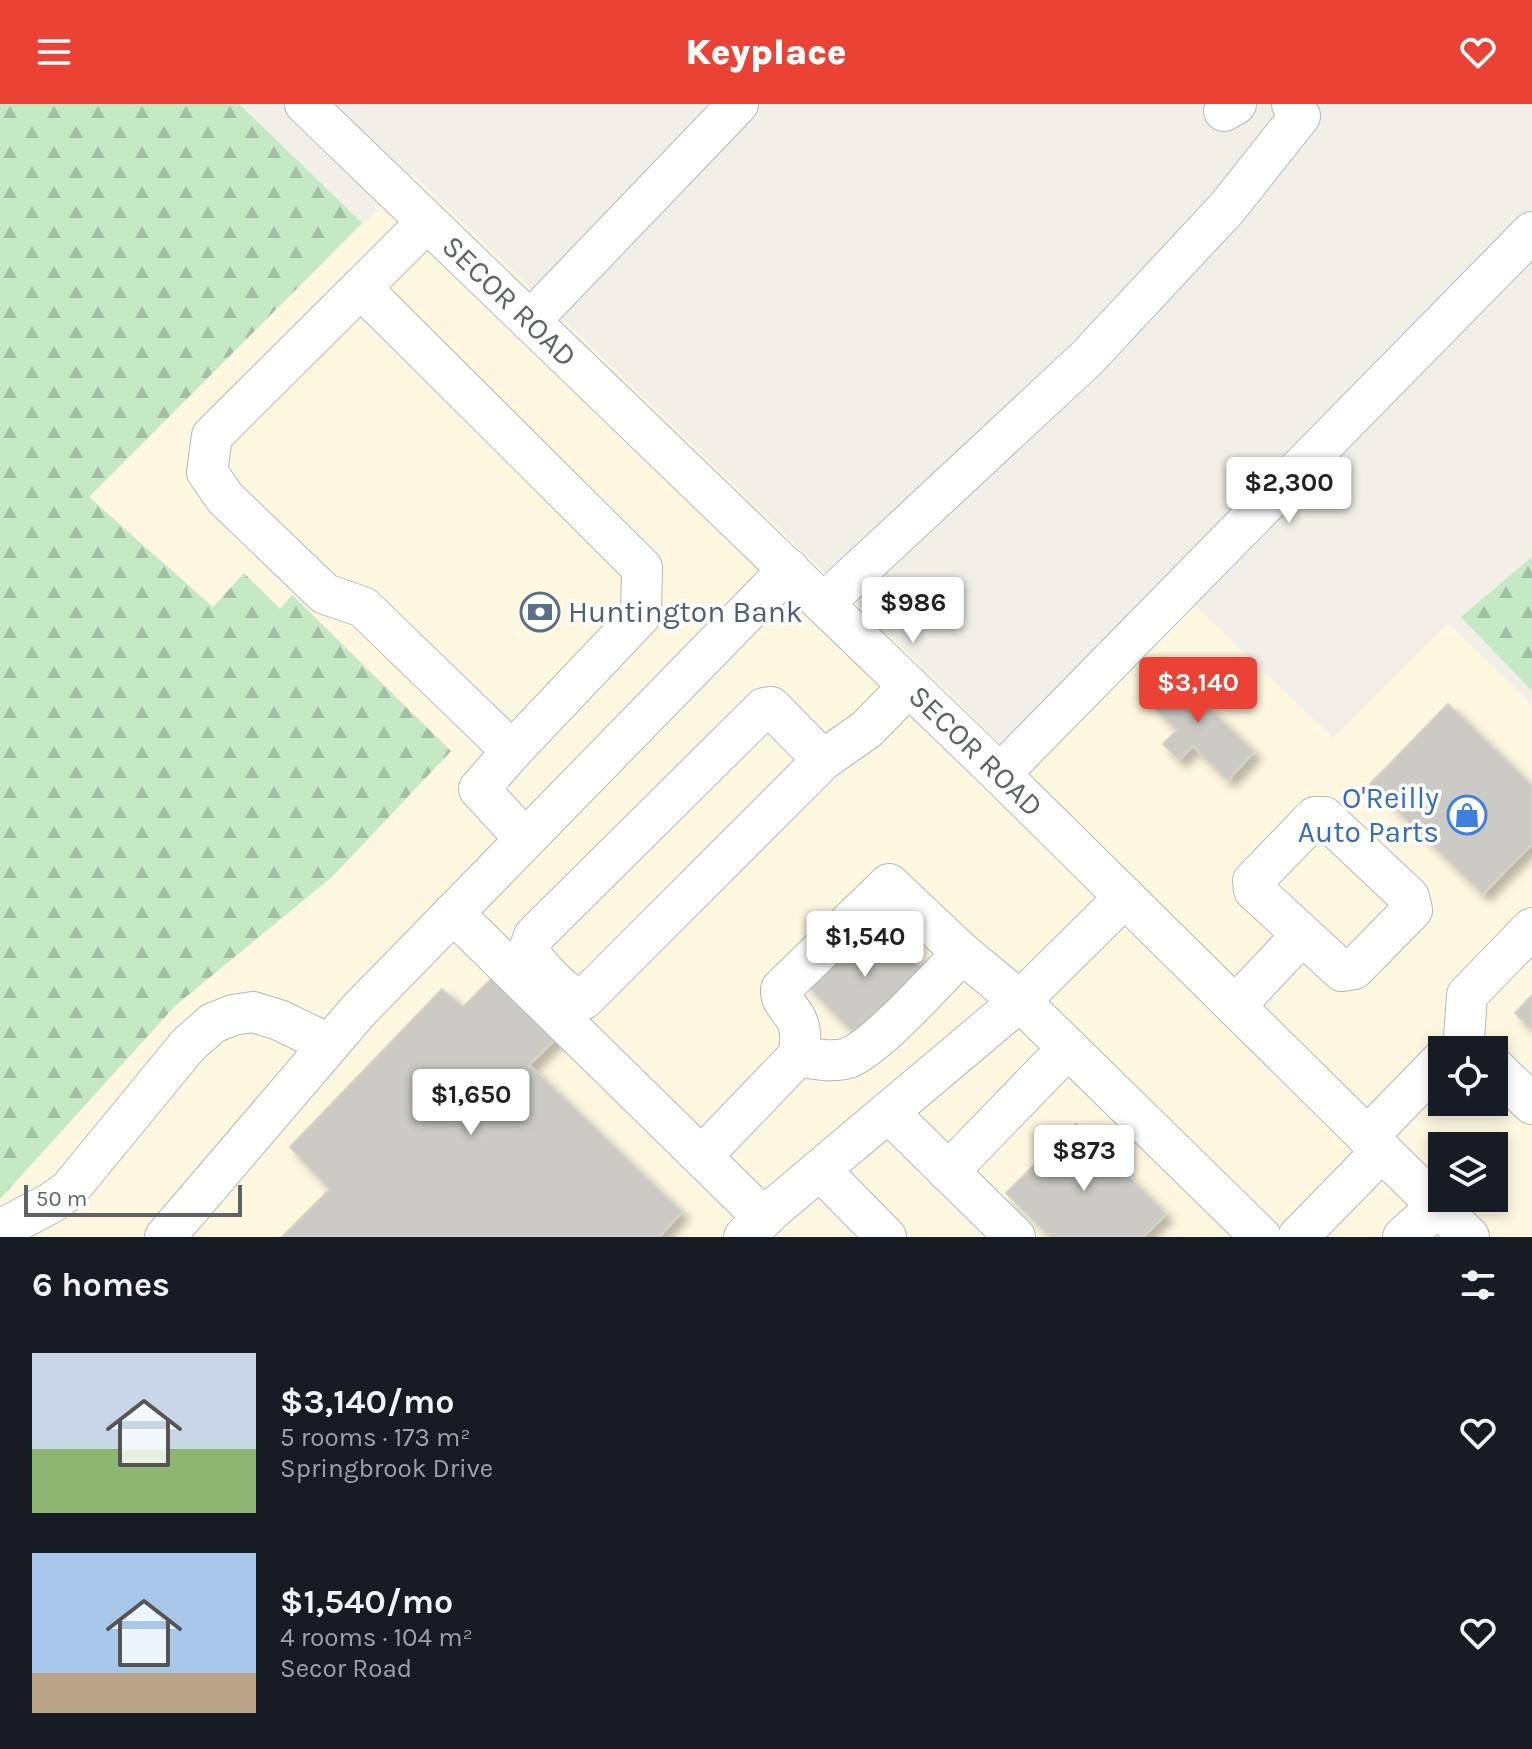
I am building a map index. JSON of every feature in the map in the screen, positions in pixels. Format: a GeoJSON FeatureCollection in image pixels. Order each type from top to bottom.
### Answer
{"type":"FeatureCollection","features":[{"type":"Feature","properties":{"kind":"street","name":"SECOR ROAD"},"geometry":{"type":"LineString","coordinates":[[305,104],[1000,774],[1428,1196]]}},
{"type":"Feature","properties":{"kind":"street"},"geometry":{"type":"LineString","coordinates":[[530,321],[738,104]]}},
{"type":"Feature","properties":{"kind":"street"},"geometry":{"type":"LineString","coordinates":[[824,603],[1087,358],[1227,208],[1300,116],[1292,104]]}},
{"type":"Feature","properties":{"kind":"street"},"geometry":{"type":"LineString","coordinates":[[427,222],[212,436],[207,472],[225,498],[325,594],[363,607],[512,751]]}},
{"type":"Feature","properties":{"kind":"street"},"geometry":{"type":"LineString","coordinates":[[1000,774],[1532,232]]}},
{"type":"Feature","properties":{"kind":"street"},"geometry":{"type":"LineString","coordinates":[[361,288],[642,568],[641,615],[479,789],[525,839]]}},
{"type":"Feature","properties":{"kind":"street"},"geometry":{"type":"LineString","coordinates":[[165,1237],[358,1011],[789,569]]}},
{"type":"Feature","properties":{"kind":"street"},"geometry":{"type":"LineString","coordinates":[[823,760],[771,707],[764,708],[534,936],[528,953],[567,993],[584,999],[823,760],[867,729],[909,686]]}},
{"type":"Feature","properties":{"kind":"street"},"geometry":{"type":"LineString","coordinates":[[702,1156],[798,1056],[801,1042],[799,1028],[781,999],[781,989],[889,884],[962,953],[1020,1001],[1261,1237]]}},
{"type":"Feature","properties":{"kind":"street"},"geometry":{"type":"LineString","coordinates":[[453,913],[702,1156],[754,1231],[820,1170],[1020,1001],[1125,897]]}},
{"type":"Feature","properties":{"kind":"street"},"geometry":{"type":"LineString","coordinates":[[1460,1036],[1467,995],[1532,928]]}},
{"type":"Feature","properties":{"kind":"street"},"geometry":{"type":"LineString","coordinates":[[1235,1006],[1302,935]]}},
{"type":"Feature","properties":{"kind":"street"},"geometry":{"type":"LineString","coordinates":[[798,1056],[828,1060],[846,1059],[857,1053],[880,1035],[962,953]]}},
{"type":"Feature","properties":{"kind":"street"},"geometry":{"type":"LineString","coordinates":[[0,1230],[69,1190],[188,1045],[213,1023],[233,1015],[253,1012],[279,1020],[329,1044]]}},
{"type":"Feature","properties":{"kind":"street"},"geometry":{"type":"LineString","coordinates":[[948,1172],[1068,1048]]}},
{"type":"Feature","properties":{"kind":"street"},"geometry":{"type":"LineString","coordinates":[[1508,1081],[1532,1104]]}},
{"type":"Feature","properties":{"kind":"street"},"geometry":{"type":"LineString","coordinates":[[1298,1237],[1428,1084]]}},
{"type":"Feature","properties":{"kind":"street"},"geometry":{"type":"LineString","coordinates":[[888,1112],[1015,1237]]}},
{"type":"Feature","properties":{"kind":"street"},"geometry":{"type":"LineString","coordinates":[[820,1170],[886,1237]]}},
{"type":"Feature","properties":{"kind":"street"},"geometry":{"type":"LineString","coordinates":[[1403,1237],[1431,1212]]}},
{"type":"Feature","properties":{"kind":"street","name":"SECOR ROAD"},"geometry":{"type":"LineString","coordinates":[[1444,1212],[1469,1237]]}},
{"type":"Feature","properties":{"kind":"shaded area"},"geometry":{"type":"Polygon","coordinates":[[[413,174],[1022,764],[1185,596],[1333,738],[1448,623],[1532,705],[1532,1237],[0,1237],[0,1199],[175,1006],[333,876],[451,752],[293,595],[281,609],[213,608],[89,497],[413,174]]]}},
{"type":"Feature","properties":{"kind":"green space"},"geometry":{"type":"Polygon","coordinates":[[[0,104],[239,104],[362,223],[89,497],[213,607],[244,573],[280,609],[292,595],[451,751],[333,876],[175,1006],[0,1199],[0,104]]]}},
{"type":"Feature","properties":{"kind":"green space"},"geometry":{"type":"Polygon","coordinates":[[[1532,557],[1532,691],[1461,617],[1532,557]]]}},
{"type":"Feature","properties":{"kind":"building"},"geometry":{"type":"Polygon","coordinates":[[[1185,663],[1200,677],[1189,689],[1254,752],[1228,780],[1193,746],[1179,760],[1163,744],[1177,730],[1148,701],[1185,663]]]}},
{"type":"Feature","properties":{"kind":"building","name":"O'Reilly Auto Parts"},"geometry":{"type":"Polygon","coordinates":[[[1448,704],[1532,786],[1532,844],[1483,894],[1370,784],[1448,704]]]}},
{"type":"Feature","properties":{"kind":"building"},"geometry":{"type":"Polygon","coordinates":[[[869,918],[927,976],[862,1041],[804,982],[869,918]]]}},
{"type":"Feature","properties":{"kind":"building"},"geometry":{"type":"Polygon","coordinates":[[[506,964],[569,1026],[529,1065],[682,1212],[659,1237],[282,1237],[330,1189],[290,1147],[442,989],[463,1007],[506,964]]]}},
{"type":"Feature","properties":{"kind":"building"},"geometry":{"type":"Polygon","coordinates":[[[1532,995],[1532,1030],[1515,1013],[1532,995]]]}},
{"type":"Feature","properties":{"kind":"building"},"geometry":{"type":"Polygon","coordinates":[[[1076,1124],[1166,1214],[1143,1237],[1050,1237],[1006,1193],[1076,1124]]]}},
{"type":"Feature","properties":{"kind":"place","name":"Huntington Bank"},"geometry":{"type":"Point","coordinates":[540,612]}},
{"type":"Feature","properties":{"kind":"place","name":"O'Reilly Auto Parts"},"geometry":{"type":"Point","coordinates":[1467,815]}}]}
